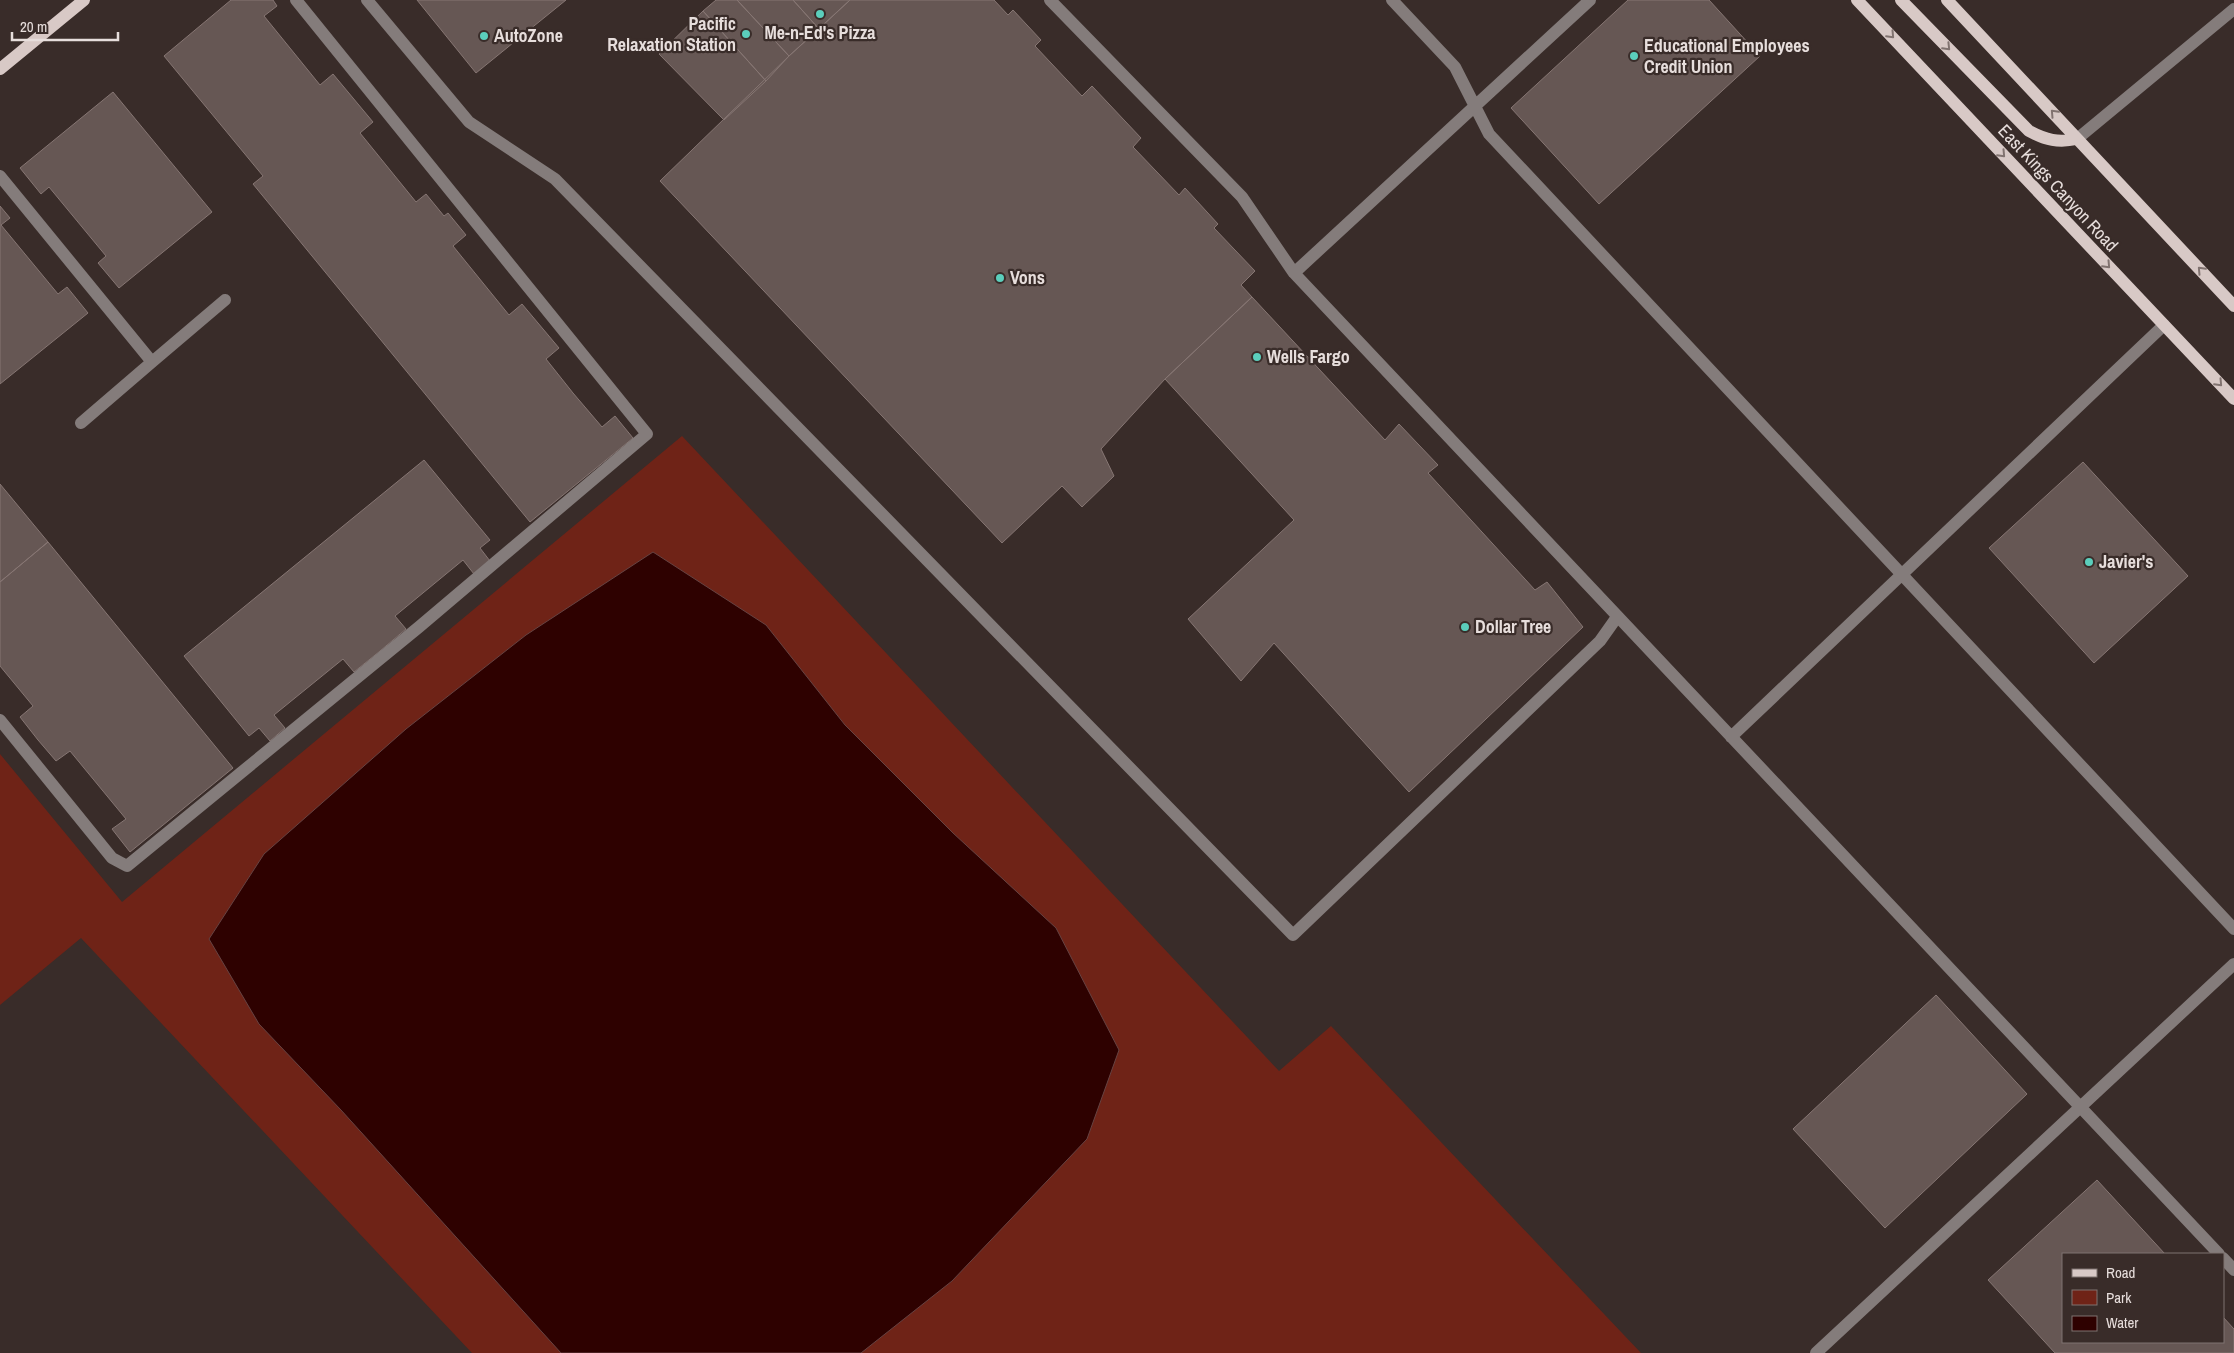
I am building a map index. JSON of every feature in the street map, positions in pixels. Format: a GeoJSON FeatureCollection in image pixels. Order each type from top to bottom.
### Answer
{"type":"FeatureCollection","features":[{"type":"Feature","properties":{"kind":"main road"},"geometry":{"type":"LineString","coordinates":[[0,69],[84,0]]}},
{"type":"Feature","properties":{"kind":"main road","name":"East Kings Canyon Road"},"geometry":{"type":"LineString","coordinates":[[1857,0],[2234,400]]}},
{"type":"Feature","properties":{"kind":"main road"},"geometry":{"type":"LineString","coordinates":[[1901,0],[2029,131],[2046,140],[2063,142],[2077,139]]}},
{"type":"Feature","properties":{"kind":"main road"},"geometry":{"type":"LineString","coordinates":[[1947,0],[2234,306]]}},
{"type":"Feature","properties":{"kind":"lane"},"geometry":{"type":"LineString","coordinates":[[0,720],[112,858],[127,866],[419,627],[646,434],[296,0]]}},
{"type":"Feature","properties":{"kind":"lane"},"geometry":{"type":"LineString","coordinates":[[366,0],[469,122],[555,180],[1293,935],[1600,641],[1617,617]]}},
{"type":"Feature","properties":{"kind":"lane"},"geometry":{"type":"LineString","coordinates":[[1050,0],[1242,198],[1294,273],[2218,1253]]}},
{"type":"Feature","properties":{"kind":"lane"},"geometry":{"type":"LineString","coordinates":[[1392,0],[1455,67],[1476,105],[1489,134],[2234,929]]}},
{"type":"Feature","properties":{"kind":"lane"},"geometry":{"type":"LineString","coordinates":[[1294,273],[1590,0]]}},
{"type":"Feature","properties":{"kind":"lane"},"geometry":{"type":"LineString","coordinates":[[2077,139],[2234,10]]}},
{"type":"Feature","properties":{"kind":"lane"},"geometry":{"type":"LineString","coordinates":[[0,176],[152,362]]}},
{"type":"Feature","properties":{"kind":"lane"},"geometry":{"type":"LineString","coordinates":[[80,423],[225,300]]}},
{"type":"Feature","properties":{"kind":"lane"},"geometry":{"type":"LineString","coordinates":[[1731,737],[2164,325]]}},
{"type":"Feature","properties":{"kind":"lane"},"geometry":{"type":"LineString","coordinates":[[1816,1353],[2234,964]]}},
{"type":"Feature","properties":{"kind":"lane"},"geometry":{"type":"LineString","coordinates":[[2224,1259],[2234,1270]]}},
{"type":"Feature","properties":{"kind":"green space"},"geometry":{"type":"Polygon","coordinates":[[[682,436],[1279,1071],[1331,1026],[1641,1353],[472,1353],[81,938],[0,1005],[0,754],[122,902],[682,436]]]}},
{"type":"Feature","properties":{"kind":"water"},"geometry":{"type":"Polygon","coordinates":[[[653,552],[766,625],[845,725],[953,833],[1056,928],[1119,1050],[1087,1139],[952,1281],[861,1353],[561,1353],[341,1110],[259,1024],[209,939],[264,854],[406,729],[526,635],[653,552]]]}},
{"type":"Feature","properties":{"kind":"building"},"geometry":{"type":"Polygon","coordinates":[[[231,0],[273,0],[277,6],[264,16],[320,85],[333,74],[373,122],[360,133],[416,202],[426,194],[444,216],[448,213],[466,235],[453,246],[509,315],[522,304],[559,348],[546,359],[573,393],[602,427],[615,416],[633,438],[530,522],[253,184],[263,176],[164,56],[231,0]]]}},
{"type":"Feature","properties":{"kind":"building","name":"AutoZone"},"geometry":{"type":"Polygon","coordinates":[[[417,0],[566,0],[476,73],[417,0]]]}},
{"type":"Feature","properties":{"kind":"building","name":"Pacific Relaxation Station"},"geometry":{"type":"Polygon","coordinates":[[[716,0],[737,0],[789,56],[766,81],[703,11],[716,0]]]}},
{"type":"Feature","properties":{"kind":"building"},"geometry":{"type":"Polygon","coordinates":[[[737,0],[793,0],[819,29],[789,56],[737,0]]]}},
{"type":"Feature","properties":{"kind":"building","name":"Me-n-Ed's Pizza"},"geometry":{"type":"Polygon","coordinates":[[[793,0],[850,0],[819,29],[793,0]]]}},
{"type":"Feature","properties":{"kind":"building","name":"Vons"},"geometry":{"type":"Polygon","coordinates":[[[850,0],[994,0],[1008,15],[1013,10],[1041,40],[1035,46],[1082,96],[1092,86],[1141,138],[1133,147],[1179,195],[1185,188],[1218,224],[1214,228],[1255,271],[1241,285],[1252,297],[1165,379],[1101,449],[1114,476],[1082,507],[1062,486],[1002,543],[660,181],[789,56],[850,0]]]}},
{"type":"Feature","properties":{"kind":"building"},"geometry":{"type":"Polygon","coordinates":[[[1628,0],[1709,0],[1760,56],[1599,204],[1511,108],[1628,0]]]}},
{"type":"Feature","properties":{"kind":"building"},"geometry":{"type":"Polygon","coordinates":[[[703,11],[766,81],[724,120],[659,54],[703,11]]]}},
{"type":"Feature","properties":{"kind":"building"},"geometry":{"type":"Polygon","coordinates":[[[113,92],[212,212],[119,288],[98,263],[106,256],[49,187],[41,194],[20,168],[113,92]]]}},
{"type":"Feature","properties":{"kind":"building"},"geometry":{"type":"Polygon","coordinates":[[[0,206],[10,218],[1,225],[58,294],[67,287],[88,313],[0,384],[0,206]]]}},
{"type":"Feature","properties":{"kind":"building"},"geometry":{"type":"Polygon","coordinates":[[[1252,297],[1385,440],[1399,424],[1438,465],[1428,473],[1535,590],[1547,582],[1583,627],[1409,792],[1274,643],[1241,681],[1188,619],[1294,520],[1165,379],[1252,297]]]}},
{"type":"Feature","properties":{"kind":"building"},"geometry":{"type":"Polygon","coordinates":[[[424,460],[490,540],[480,548],[490,561],[474,574],[463,560],[395,616],[406,629],[380,651],[354,672],[343,659],[274,715],[285,728],[270,741],[259,728],[249,736],[184,656],[424,460]]]}},
{"type":"Feature","properties":{"kind":"building","name":"Javier's"},"geometry":{"type":"Polygon","coordinates":[[[2083,462],[2188,576],[2094,663],[1989,548],[2083,462]]]}},
{"type":"Feature","properties":{"kind":"building"},"geometry":{"type":"Polygon","coordinates":[[[0,484],[48,542],[0,582],[0,484]]]}},
{"type":"Feature","properties":{"kind":"building"},"geometry":{"type":"Polygon","coordinates":[[[48,542],[233,768],[130,852],[112,829],[126,819],[70,751],[56,761],[38,740],[20,717],[33,706],[0,666],[0,582],[48,542]]]}},
{"type":"Feature","properties":{"kind":"building"},"geometry":{"type":"Polygon","coordinates":[[[1936,995],[2027,1094],[1885,1228],[1793,1129],[1936,995]]]}},
{"type":"Feature","properties":{"kind":"building"},"geometry":{"type":"Polygon","coordinates":[[[2097,1180],[2164,1253],[2062,1253],[2062,1343],[2224,1343],[2224,1318],[2234,1329],[2234,1353],[2055,1353],[1988,1280],[2097,1180]]]}},
{"type":"Feature","properties":{"kind":"place","name":"Me-n-Ed's Pizza"},"geometry":{"type":"Point","coordinates":[820,14]}},
{"type":"Feature","properties":{"kind":"place","name":"Pacific Relaxation Station"},"geometry":{"type":"Point","coordinates":[746,34]}},
{"type":"Feature","properties":{"kind":"place","name":"AutoZone"},"geometry":{"type":"Point","coordinates":[484,36]}},
{"type":"Feature","properties":{"kind":"place","name":"Educational Employees Credit Union"},"geometry":{"type":"Point","coordinates":[1634,56]}},
{"type":"Feature","properties":{"kind":"place","name":"Vons"},"geometry":{"type":"Point","coordinates":[1000,278]}},
{"type":"Feature","properties":{"kind":"place","name":"Wells Fargo"},"geometry":{"type":"Point","coordinates":[1257,357]}},
{"type":"Feature","properties":{"kind":"place","name":"Javier's"},"geometry":{"type":"Point","coordinates":[2089,562]}},
{"type":"Feature","properties":{"kind":"place","name":"Dollar Tree"},"geometry":{"type":"Point","coordinates":[1465,627]}}]}
